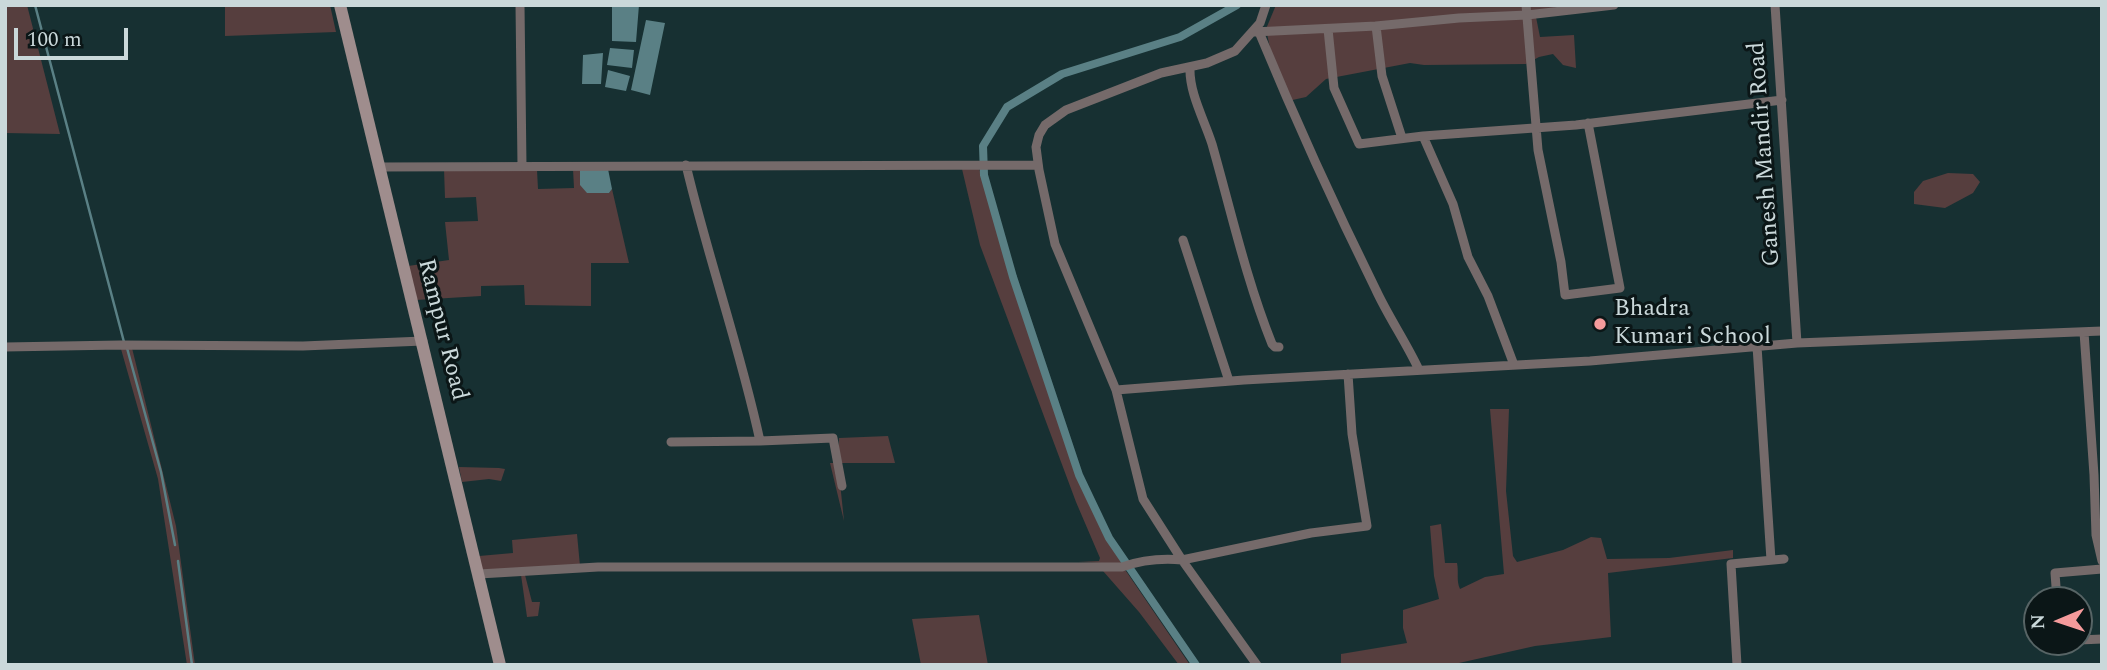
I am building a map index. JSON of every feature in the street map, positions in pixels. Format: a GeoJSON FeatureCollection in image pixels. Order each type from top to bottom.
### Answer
{"type":"FeatureCollection","features":[{"type":"Feature","properties":{"kind":"main road","name":"Rampur Road"},"geometry":{"type":"LineString","coordinates":[[341,5],[500,665]]}},
{"type":"Feature","properties":{"kind":"street"},"geometry":{"type":"LineString","coordinates":[[520,5],[522,166]]}},
{"type":"Feature","properties":{"kind":"street"},"geometry":{"type":"LineString","coordinates":[[1257,665],[1182,560],[1143,499],[1116,390],[1055,244],[1036,147],[1045,125],[1066,110],[1161,73],[1207,63],[1235,51],[1255,32],[1266,5]]}},
{"type":"Feature","properties":{"kind":"street"},"geometry":{"type":"LineString","coordinates":[[1255,32],[1376,26],[1526,10],[1614,5]]}},
{"type":"Feature","properties":{"kind":"street","name":"Ganesh Mandir Road"},"geometry":{"type":"LineString","coordinates":[[1776,5],[1797,343]]}},
{"type":"Feature","properties":{"kind":"street"},"geometry":{"type":"LineString","coordinates":[[1526,10],[1538,150],[1561,262],[1565,295],[1620,288],[1588,123]]}},
{"type":"Feature","properties":{"kind":"street"},"geometry":{"type":"LineString","coordinates":[[1376,26],[1382,76],[1402,138]]}},
{"type":"Feature","properties":{"kind":"street"},"geometry":{"type":"LineString","coordinates":[[1328,29],[1334,88],[1359,144],[1423,136],[1536,129],[1782,100]]}},
{"type":"Feature","properties":{"kind":"street"},"geometry":{"type":"LineString","coordinates":[[1255,32],[1377,293],[1419,370]]}},
{"type":"Feature","properties":{"kind":"street"},"geometry":{"type":"LineString","coordinates":[[1190,67],[1190,80],[1210,140],[1246,269],[1272,344],[1279,346]]}},
{"type":"Feature","properties":{"kind":"street"},"geometry":{"type":"LineString","coordinates":[[1423,136],[1453,204],[1468,257],[1488,296],[1514,365]]}},
{"type":"Feature","properties":{"kind":"street"},"geometry":{"type":"LineString","coordinates":[[686,165],[698,219],[749,387],[760,441]]}},
{"type":"Feature","properties":{"kind":"street"},"geometry":{"type":"LineString","coordinates":[[379,167],[1038,165]]}},
{"type":"Feature","properties":{"kind":"street"},"geometry":{"type":"LineString","coordinates":[[1183,240],[1230,381]]}},
{"type":"Feature","properties":{"kind":"street"},"geometry":{"type":"LineString","coordinates":[[1116,390],[1514,365],[1797,343],[2102,331]]}},
{"type":"Feature","properties":{"kind":"street"},"geometry":{"type":"LineString","coordinates":[[2084,332],[2102,561]]}},
{"type":"Feature","properties":{"kind":"street"},"geometry":{"type":"LineString","coordinates":[[5,347],[303,346],[423,341]]}},
{"type":"Feature","properties":{"kind":"street"},"geometry":{"type":"LineString","coordinates":[[1756,346],[1771,559]]}},
{"type":"Feature","properties":{"kind":"street"},"geometry":{"type":"LineString","coordinates":[[479,574],[611,567],[1122,567],[1138,561],[1163,558],[1182,560],[1311,533],[1367,526],[1352,434],[1348,374]]}},
{"type":"Feature","properties":{"kind":"street"},"geometry":{"type":"LineString","coordinates":[[671,442],[833,438],[842,486]]}},
{"type":"Feature","properties":{"kind":"street"},"geometry":{"type":"LineString","coordinates":[[1737,665],[1731,564],[1784,559]]}},
{"type":"Feature","properties":{"kind":"street"},"geometry":{"type":"LineString","coordinates":[[2056,586],[2055,573],[2102,569]]}},
{"type":"Feature","properties":{"kind":"shaded area"},"geometry":{"type":"Polygon","coordinates":[[[5,5],[27,5],[60,134],[5,133],[5,5]]]}},
{"type":"Feature","properties":{"kind":"shaded area"},"geometry":{"type":"Polygon","coordinates":[[[225,5],[330,5],[336,32],[225,36],[225,5]]]}},
{"type":"Feature","properties":{"kind":"shaded area"},"geometry":{"type":"Polygon","coordinates":[[[1276,5],[1568,5],[1535,12],[1540,37],[1574,35],[1576,68],[1563,65],[1553,54],[1526,64],[1410,63],[1326,79],[1306,97],[1288,101],[1278,86],[1266,29],[1276,5]]]}},
{"type":"Feature","properties":{"kind":"shaded area"},"geometry":{"type":"Polygon","coordinates":[[[979,168],[1019,303],[1069,453],[1098,521],[1123,564],[1078,562],[1099,561],[1100,558],[1076,502],[980,245],[962,169],[979,168]]]}},
{"type":"Feature","properties":{"kind":"shaded area"},"geometry":{"type":"Polygon","coordinates":[[[444,169],[537,170],[538,189],[574,188],[573,169],[580,169],[609,193],[612,189],[629,263],[591,263],[591,306],[525,305],[524,285],[481,286],[481,296],[416,300],[408,266],[449,260],[445,222],[478,221],[476,197],[445,198],[444,169]]]}},
{"type":"Feature","properties":{"kind":"shaded area"},"geometry":{"type":"Polygon","coordinates":[[[1948,173],[1973,174],[1980,182],[1973,193],[1945,208],[1914,204],[1914,192],[1923,181],[1948,173]]]}},
{"type":"Feature","properties":{"kind":"shaded area"},"geometry":{"type":"Polygon","coordinates":[[[132,348],[176,526],[195,665],[187,665],[158,479],[121,349],[132,348]]]}},
{"type":"Feature","properties":{"kind":"shaded area"},"geometry":{"type":"Polygon","coordinates":[[[1490,409],[1509,409],[1506,491],[1513,556],[1517,562],[1563,550],[1591,537],[1601,538],[1607,559],[1669,558],[1733,550],[1733,558],[1608,573],[1611,637],[1535,646],[1450,665],[1341,665],[1341,654],[1407,643],[1403,628],[1403,610],[1439,599],[1434,576],[1430,526],[1441,524],[1445,563],[1457,563],[1460,589],[1485,577],[1504,574],[1490,409]]]}},
{"type":"Feature","properties":{"kind":"shaded area"},"geometry":{"type":"Polygon","coordinates":[[[888,436],[895,463],[838,463],[839,438],[888,436]]]}},
{"type":"Feature","properties":{"kind":"shaded area"},"geometry":{"type":"Polygon","coordinates":[[[830,463],[838,463],[844,521],[830,463]]]}},
{"type":"Feature","properties":{"kind":"shaded area"},"geometry":{"type":"Polygon","coordinates":[[[459,467],[505,469],[501,481],[489,479],[462,482],[459,467]]]}},
{"type":"Feature","properties":{"kind":"shaded area"},"geometry":{"type":"Polygon","coordinates":[[[577,534],[580,566],[482,571],[479,556],[513,553],[512,540],[577,534]]]}},
{"type":"Feature","properties":{"kind":"shaded area"},"geometry":{"type":"Polygon","coordinates":[[[1103,571],[1126,571],[1190,665],[1179,665],[1139,612],[1103,571]]]}},
{"type":"Feature","properties":{"kind":"shaded area"},"geometry":{"type":"Polygon","coordinates":[[[521,575],[525,575],[532,602],[540,602],[538,616],[527,617],[521,575]]]}},
{"type":"Feature","properties":{"kind":"shaded area"},"geometry":{"type":"Polygon","coordinates":[[[979,615],[988,665],[921,665],[912,619],[979,615]]]}},
{"type":"Feature","properties":{"kind":"water"},"geometry":{"type":"Polygon","coordinates":[[[612,5],[639,5],[636,42],[612,41],[612,5]]]}},
{"type":"Feature","properties":{"kind":"water"},"geometry":{"type":"Polygon","coordinates":[[[646,20],[665,23],[650,95],[631,90],[646,20]]]}},
{"type":"Feature","properties":{"kind":"water"},"geometry":{"type":"Polygon","coordinates":[[[610,48],[634,50],[632,68],[607,65],[610,48]]]}},
{"type":"Feature","properties":{"kind":"water"},"geometry":{"type":"Polygon","coordinates":[[[603,53],[601,84],[582,84],[583,55],[603,53]]]}},
{"type":"Feature","properties":{"kind":"water"},"geometry":{"type":"Polygon","coordinates":[[[608,70],[630,76],[626,91],[605,87],[608,70]]]}},
{"type":"Feature","properties":{"kind":"water"},"geometry":{"type":"Polygon","coordinates":[[[580,169],[608,169],[612,189],[609,193],[587,193],[580,185],[580,169]]]}},
{"type":"Feature","properties":{"kind":"waterway"},"geometry":{"type":"LineString","coordinates":[[35,5],[124,342]]}},
{"type":"Feature","properties":{"kind":"waterway"},"geometry":{"type":"LineString","coordinates":[[1196,665],[1109,538],[1079,475],[1013,277],[984,175],[983,146],[1007,107],[1062,74],[1180,37],[1237,5]]}},
{"type":"Feature","properties":{"kind":"waterway"},"geometry":{"type":"LineString","coordinates":[[127,348],[161,472],[175,545]]}},
{"type":"Feature","properties":{"kind":"waterway"},"geometry":{"type":"LineString","coordinates":[[178,561],[192,665]]}},
{"type":"Feature","properties":{"kind":"place","name":"Bhadra Kumari School"},"geometry":{"type":"Point","coordinates":[1600,324]}}]}
